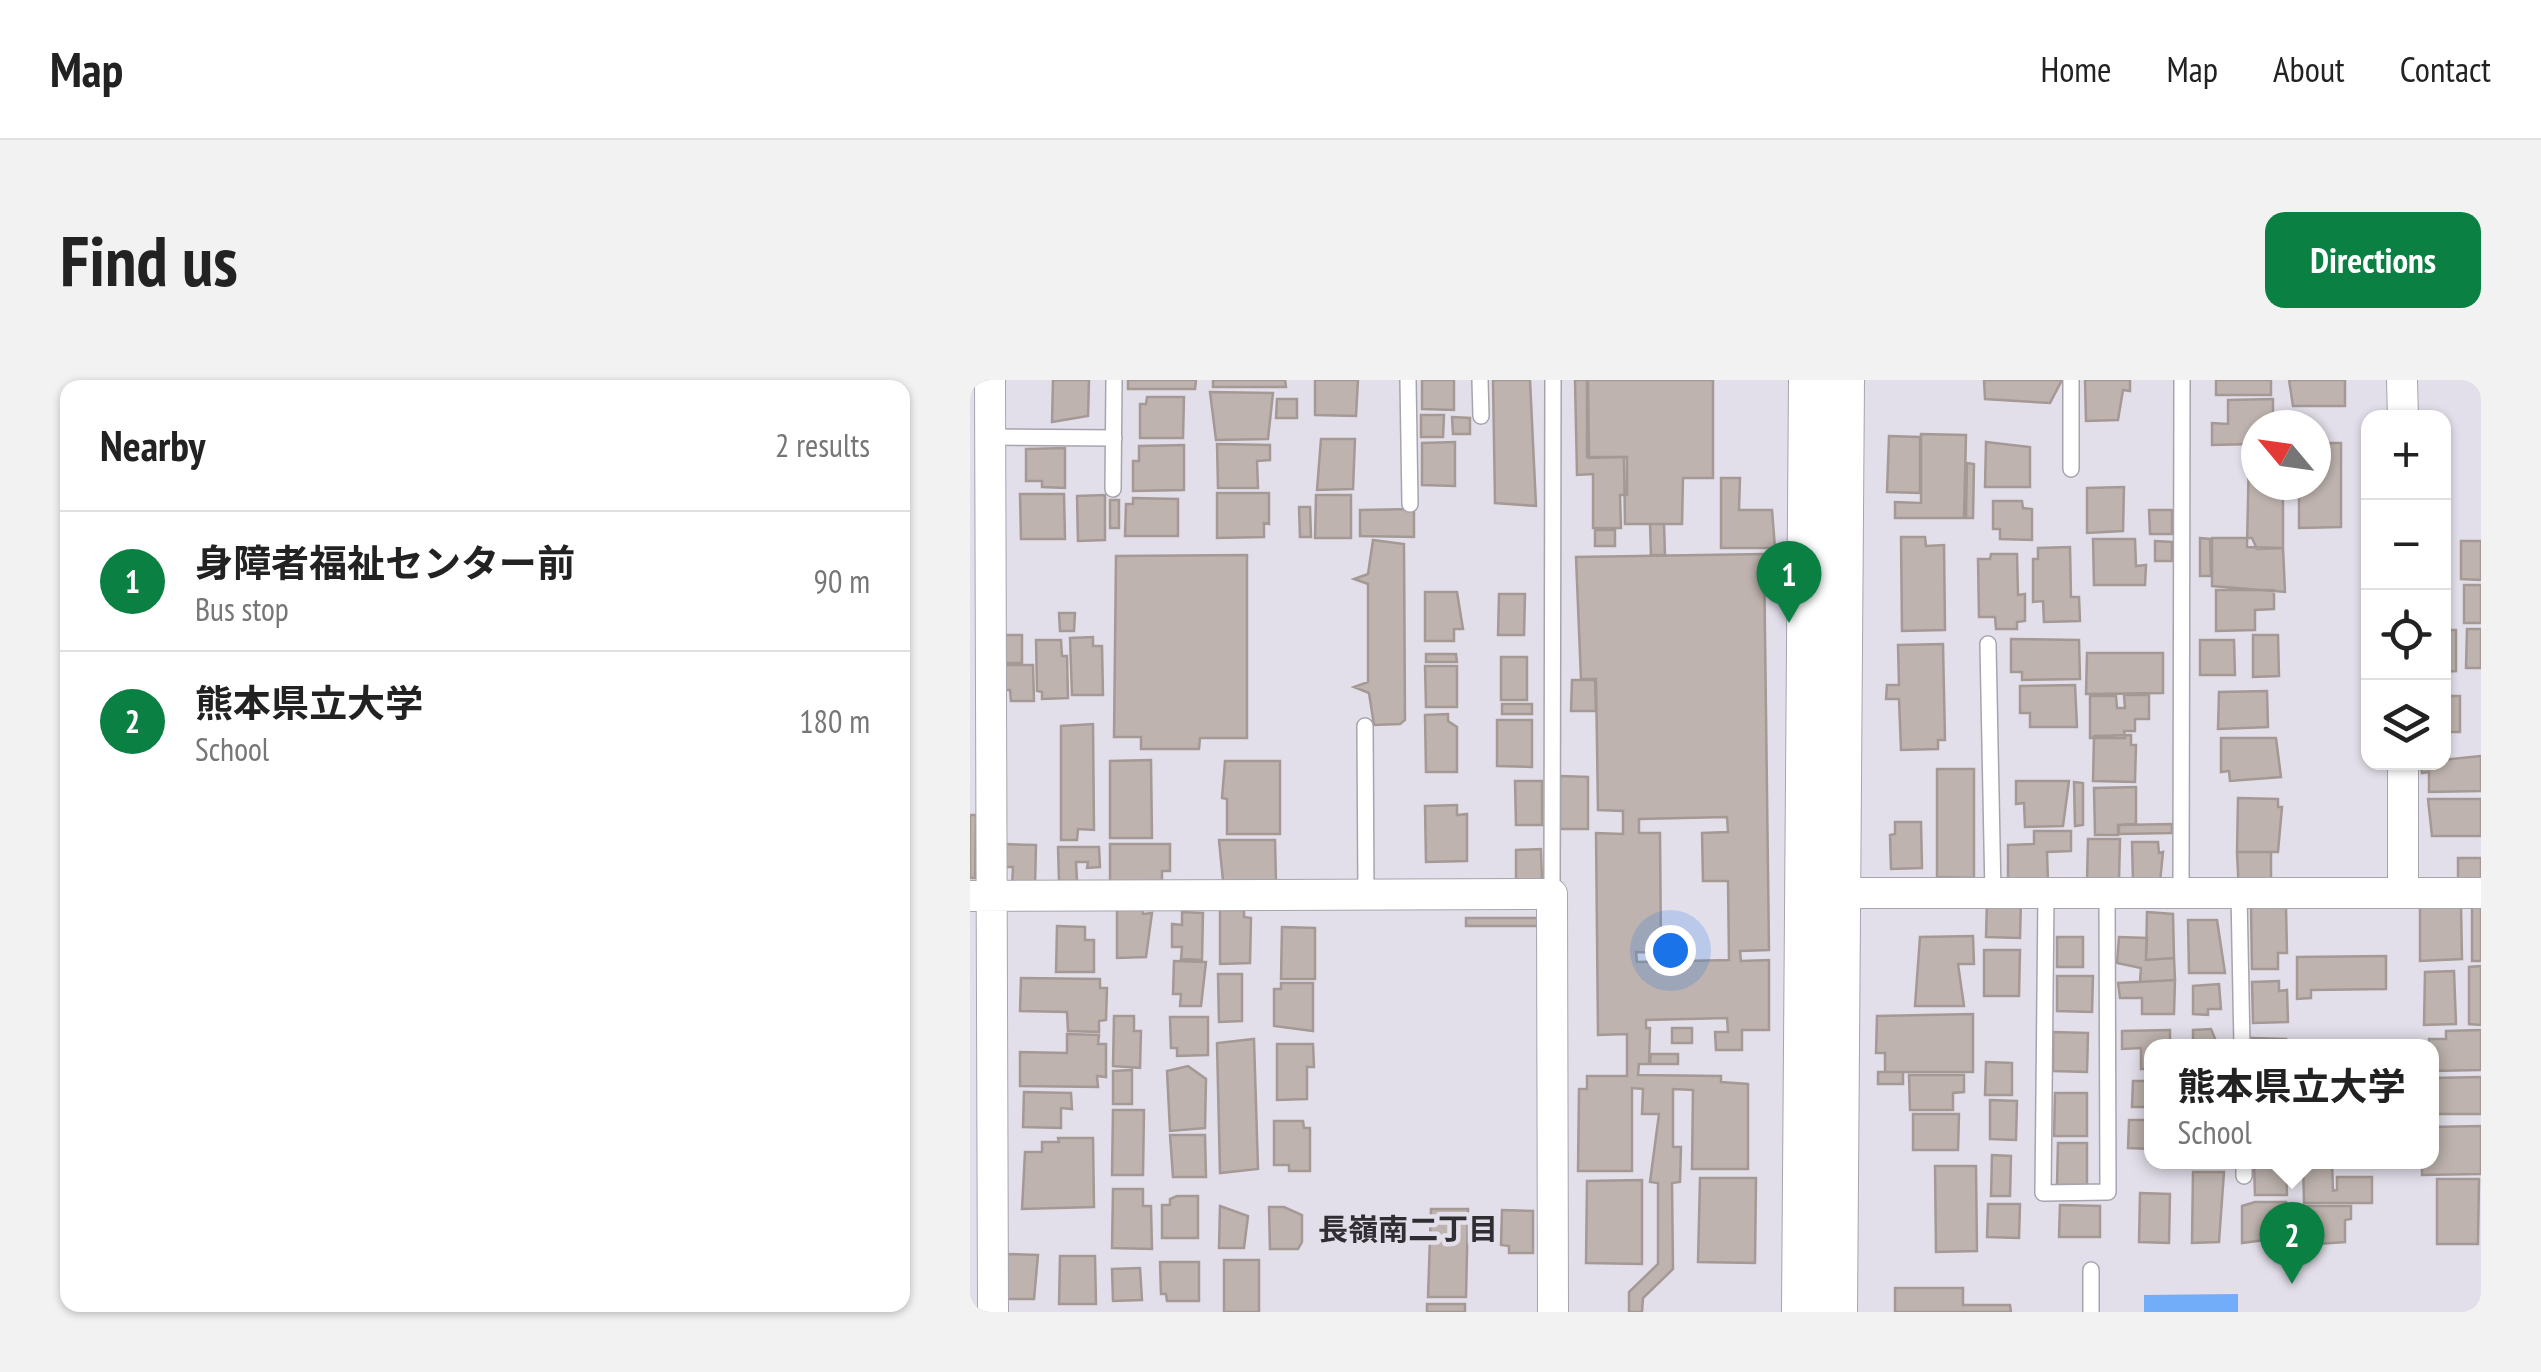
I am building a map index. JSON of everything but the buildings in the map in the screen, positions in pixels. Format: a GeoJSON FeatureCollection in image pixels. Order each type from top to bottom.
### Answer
{"type":"FeatureCollection","features":[{"type":"Feature","properties":{"kind":"street"},"geometry":{"type":"LineString","coordinates":[[990,380],[981,896],[993,1312]]}},
{"type":"Feature","properties":{"kind":"street"},"geometry":{"type":"LineString","coordinates":[[1808,380],[1838,1312]]}},
{"type":"Feature","properties":{"kind":"street"},"geometry":{"type":"LineString","coordinates":[[1801,1312],[1825,892],[1846,380]]}},
{"type":"Feature","properties":{"kind":"street"},"geometry":{"type":"LineString","coordinates":[[2402,380],[2402,410]]}},
{"type":"Feature","properties":{"kind":"street"},"geometry":{"type":"LineString","coordinates":[[2403,770],[2403,893]]}},
{"type":"Feature","properties":{"kind":"street"},"geometry":{"type":"LineString","coordinates":[[1825,892],[2481,893]]}},
{"type":"Feature","properties":{"kind":"street"},"geometry":{"type":"LineString","coordinates":[[981,896],[1552,894],[1554,1312]]}},
{"type":"Feature","properties":{"kind":"lane"},"geometry":{"type":"LineString","coordinates":[[1113,489],[1114,380]]}},
{"type":"Feature","properties":{"kind":"lane"},"geometry":{"type":"LineString","coordinates":[[1408,380],[1410,504]]}},
{"type":"Feature","properties":{"kind":"lane"},"geometry":{"type":"LineString","coordinates":[[1480,380],[1480,416]]}},
{"type":"Feature","properties":{"kind":"lane"},"geometry":{"type":"LineString","coordinates":[[1552,894],[1554,380]]}},
{"type":"Feature","properties":{"kind":"lane"},"geometry":{"type":"LineString","coordinates":[[2070,380],[2071,469]]}},
{"type":"Feature","properties":{"kind":"lane"},"geometry":{"type":"LineString","coordinates":[[2181,894],[2182,380]]}},
{"type":"Feature","properties":{"kind":"lane"},"geometry":{"type":"LineString","coordinates":[[990,437],[1114,438]]}},
{"type":"Feature","properties":{"kind":"lane"},"geometry":{"type":"LineString","coordinates":[[1988,644],[1993,894]]}},
{"type":"Feature","properties":{"kind":"lane"},"geometry":{"type":"LineString","coordinates":[[1364,726],[1366,895]]}},
{"type":"Feature","properties":{"kind":"lane"},"geometry":{"type":"LineString","coordinates":[[2046,894],[2043,1193],[2108,1192],[2108,894]]}},
{"type":"Feature","properties":{"kind":"lane"},"geometry":{"type":"LineString","coordinates":[[2239,894],[2242,1039]]}},
{"type":"Feature","properties":{"kind":"lane"},"geometry":{"type":"LineString","coordinates":[[2090,1312],[2092,1270]]}},
{"type":"Feature","properties":{"kind":"water"},"geometry":{"type":"Polygon","coordinates":[[[2238,1294],[2238,1312],[2144,1312],[2144,1295],[2238,1294]]]}},
{"type":"Feature","properties":{"kind":"place","name":"身障者福祉センター前"},"geometry":{"type":"Point","coordinates":[1789,623]}},
{"type":"Feature","properties":{"kind":"place","name":"熊本県立大学"},"geometry":{"type":"Point","coordinates":[2292,1284]}},
{"type":"Feature","properties":{"kind":"district","name":"長嶺南二丁目"},"geometry":{"type":"Point","coordinates":[1408,1228]}}]}
